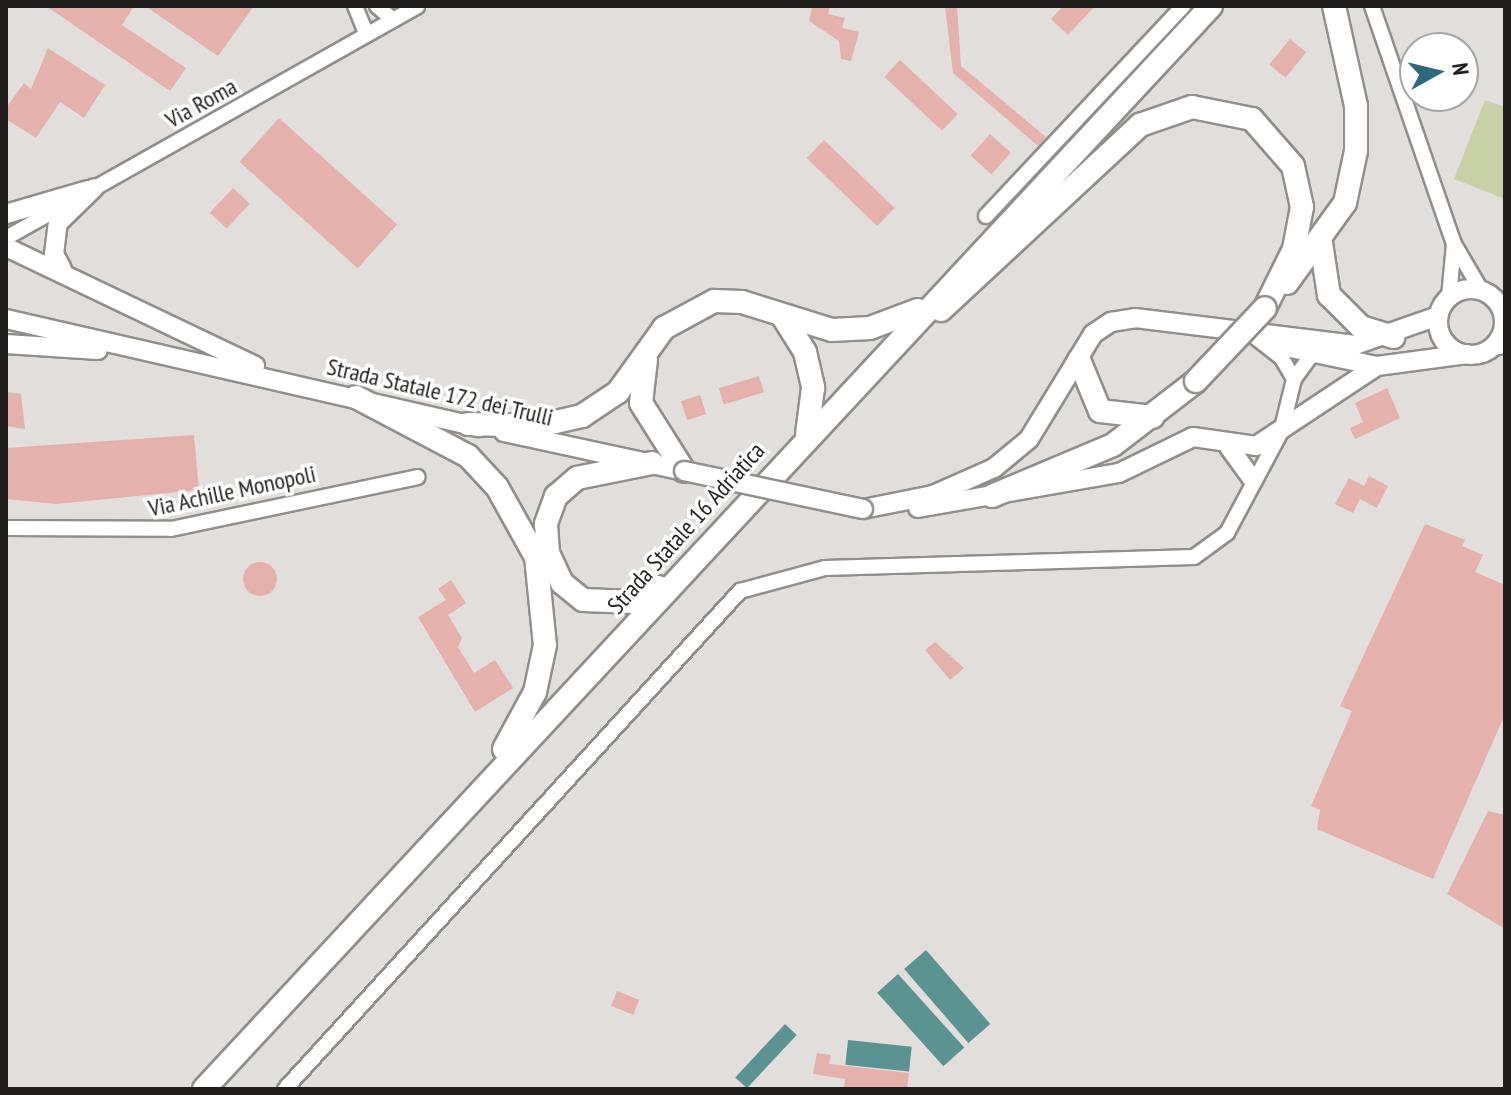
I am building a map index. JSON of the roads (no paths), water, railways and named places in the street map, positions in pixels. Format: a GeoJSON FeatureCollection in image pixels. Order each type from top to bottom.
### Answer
{"type":"FeatureCollection","features":[{"type":"Feature","properties":{"kind":"highway","name":"Strada Statale 16 Adriatica"},"geometry":{"type":"LineString","coordinates":[[204,1089],[926,306],[1211,6]]}},
{"type":"Feature","properties":{"kind":"highway","name":"Strada Statale 16 Adriatica"},"geometry":{"type":"LineString","coordinates":[[224,1089],[912,338],[1229,6]]}},
{"type":"Feature","properties":{"kind":"highway"},"geometry":{"type":"LineString","coordinates":[[992,496],[1057,472],[1154,417],[1196,381],[1321,243],[1345,203],[1356,151],[1356,106],[1334,6]]}},
{"type":"Feature","properties":{"kind":"highway"},"geometry":{"type":"LineString","coordinates":[[912,338],[1105,154],[1158,116],[1192,107],[1252,119],[1293,166],[1302,207],[1294,249],[1265,308]]}},
{"type":"Feature","properties":{"kind":"highway"},"geometry":{"type":"LineString","coordinates":[[1321,243],[1322,270],[1338,306],[1361,327],[1393,337]]}},
{"type":"Feature","properties":{"kind":"highway"},"geometry":{"type":"LineString","coordinates":[[468,424],[538,426],[582,416],[618,392],[650,347],[688,311],[714,301],[742,302],[832,330],[870,328],[926,306]]}},
{"type":"Feature","properties":{"kind":"highway"},"geometry":{"type":"LineString","coordinates":[[783,317],[805,352],[813,388],[807,434]]}},
{"type":"Feature","properties":{"kind":"highway"},"geometry":{"type":"LineString","coordinates":[[650,347],[641,403],[684,471]]}},
{"type":"Feature","properties":{"kind":"highway"},"geometry":{"type":"LineString","coordinates":[[1079,360],[1100,411],[1154,417]]}},
{"type":"Feature","properties":{"kind":"highway"},"geometry":{"type":"LineString","coordinates":[[356,397],[468,456],[497,487],[536,557],[545,645],[535,692],[512,738],[451,820]]}},
{"type":"Feature","properties":{"kind":"highway"},"geometry":{"type":"LineString","coordinates":[[652,463],[577,478],[556,496],[546,524],[548,553],[562,583],[583,600],[609,605],[634,602],[682,573]]}},
{"type":"Feature","properties":{"kind":"main road"},"geometry":{"type":"LineString","coordinates":[[6,214],[94,188]]}},
{"type":"Feature","properties":{"kind":"main road"},"geometry":{"type":"LineString","coordinates":[[62,269],[54,254],[58,223],[94,188]]}},
{"type":"Feature","properties":{"kind":"main road"},"geometry":{"type":"LineString","coordinates":[[6,247],[62,269],[294,384]]}},
{"type":"Feature","properties":{"kind":"main road"},"geometry":{"type":"LineString","coordinates":[[863,509],[933,495],[994,468],[1029,439],[1093,334],[1135,318],[1316,349],[1377,366],[1497,348],[1503,310],[1481,290],[1449,297],[1438,316],[1393,337],[1316,349]]}},
{"type":"Feature","properties":{"kind":"main road"},"geometry":{"type":"LineString","coordinates":[[1438,316],[1448,346],[1467,354]]}},
{"type":"Feature","properties":{"kind":"main road","name":"Strada Statale 172 dei Trulli"},"geometry":{"type":"LineString","coordinates":[[6,319],[468,424],[863,509]]}},
{"type":"Feature","properties":{"kind":"main road"},"geometry":{"type":"LineString","coordinates":[[6,344],[196,361]]}},
{"type":"Feature","properties":{"kind":"main road"},"geometry":{"type":"LineString","coordinates":[[863,509],[992,496],[1119,473],[1193,437],[1229,447],[1256,446],[1377,366]]}},
{"type":"Feature","properties":{"kind":"main road"},"geometry":{"type":"LineString","coordinates":[[1229,447],[1253,480]]}},
{"type":"Feature","properties":{"kind":"street"},"geometry":{"type":"LineString","coordinates":[[355,6],[367,35]]}},
{"type":"Feature","properties":{"kind":"street"},"geometry":{"type":"LineString","coordinates":[[377,6],[393,20]]}},
{"type":"Feature","properties":{"kind":"street","name":"Via Roma"},"geometry":{"type":"LineString","coordinates":[[6,238],[417,6]]}},
{"type":"Feature","properties":{"kind":"street"},"geometry":{"type":"LineString","coordinates":[[986,216],[1183,6]]}},
{"type":"Feature","properties":{"kind":"street"},"geometry":{"type":"LineString","coordinates":[[1372,6],[1454,244],[1481,290]]}},
{"type":"Feature","properties":{"kind":"street"},"geometry":{"type":"LineString","coordinates":[[1449,297],[1454,244]]}},
{"type":"Feature","properties":{"kind":"street"},"geometry":{"type":"LineString","coordinates":[[1255,337],[1281,357],[1294,379]]}},
{"type":"Feature","properties":{"kind":"street"},"geometry":{"type":"LineString","coordinates":[[285,1089],[740,591],[825,568],[1194,557],[1227,533],[1281,432],[1294,379],[1316,349]]}},
{"type":"Feature","properties":{"kind":"street","name":"Via Achille Monopoli"},"geometry":{"type":"LineString","coordinates":[[6,528],[171,529],[418,477]]}},
{"type":"Feature","properties":{"kind":"water"},"geometry":{"type":"Polygon","coordinates":[[[926,950],[990,1024],[968,1043],[904,969],[926,950]]]}},
{"type":"Feature","properties":{"kind":"water"},"geometry":{"type":"Polygon","coordinates":[[[898,974],[964,1048],[943,1066],[877,993],[898,974]]]}},
{"type":"Feature","properties":{"kind":"water"},"geometry":{"type":"Polygon","coordinates":[[[785,1024],[797,1035],[747,1088],[735,1077],[785,1024]]]}},
{"type":"Feature","properties":{"kind":"water"},"geometry":{"type":"Polygon","coordinates":[[[848,1040],[912,1047],[909,1072],[845,1065],[848,1040]]]}}]}
